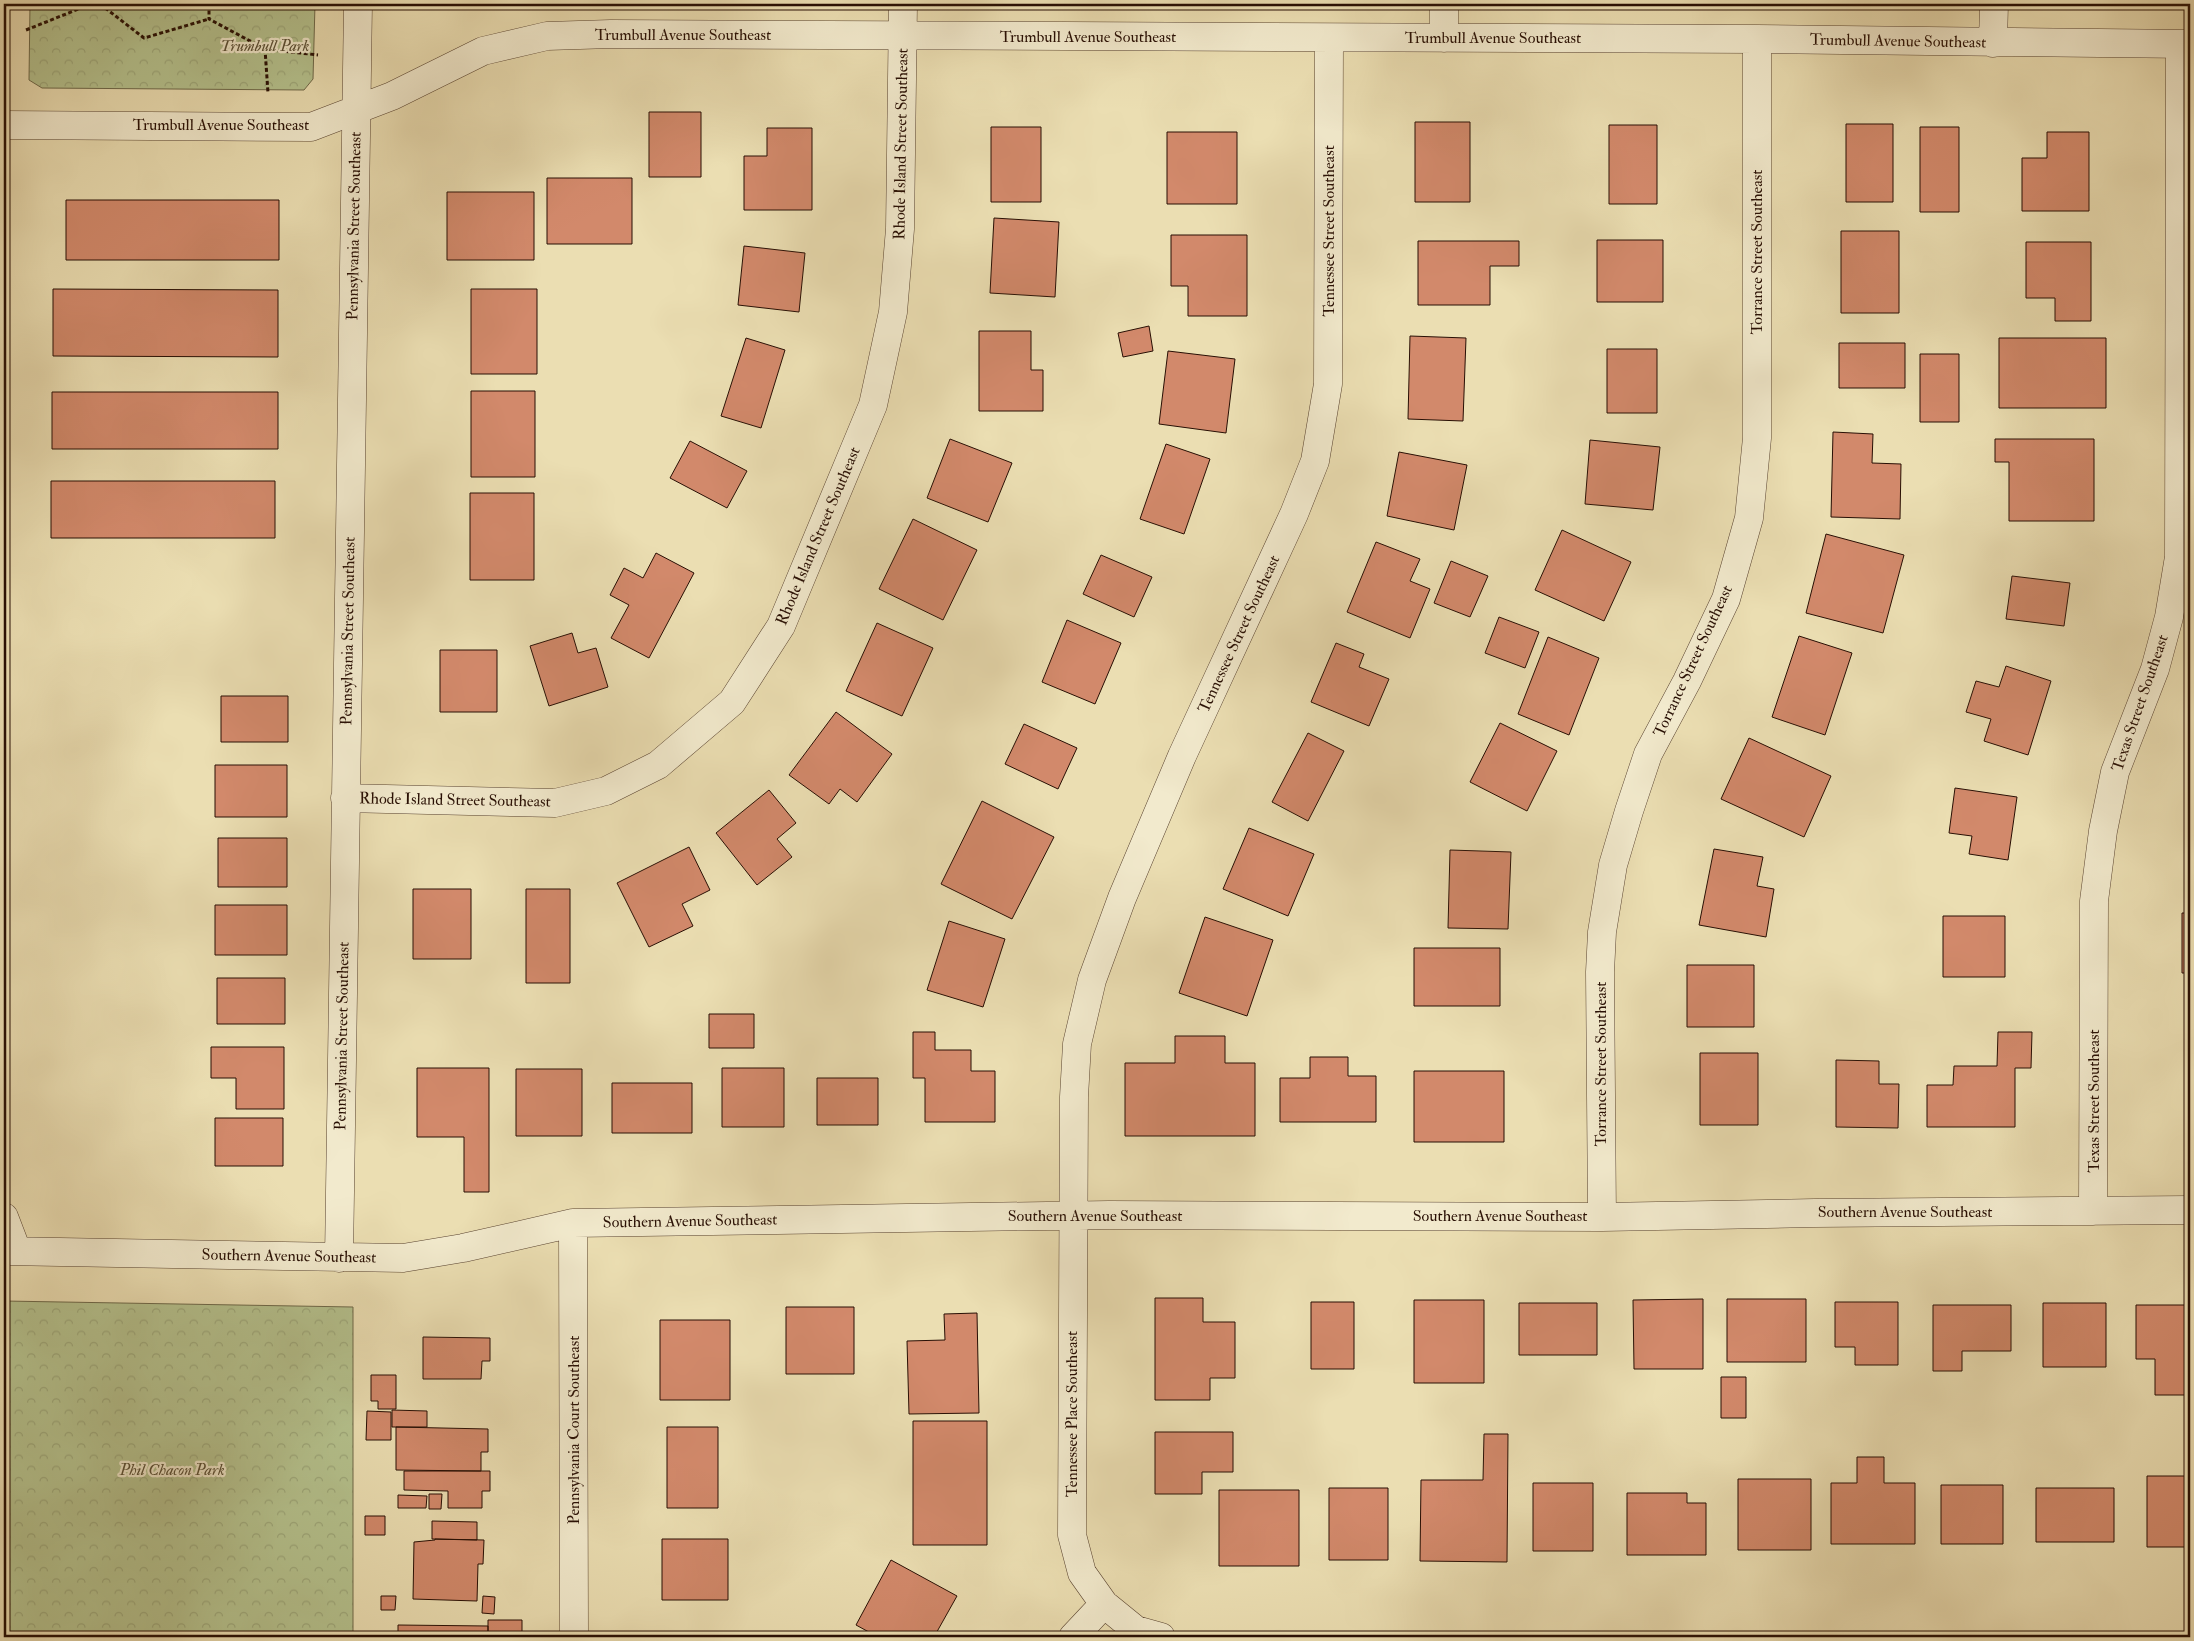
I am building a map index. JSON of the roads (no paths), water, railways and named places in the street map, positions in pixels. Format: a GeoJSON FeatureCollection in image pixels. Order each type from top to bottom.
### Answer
{"type":"FeatureCollection","features":[{"type":"Feature","properties":{"kind":"street","name":"Pennsylvania Street Southeast"},"geometry":{"type":"LineString","coordinates":[[339,1258],[358,4]]}},
{"type":"Feature","properties":{"kind":"street","name":"Rhode Island Street Southeast"},"geometry":{"type":"LineString","coordinates":[[345,798],[555,803],[606,791],[658,765],[732,702],[781,626],[873,405],[893,312],[899,238],[903,4]]}},
{"type":"Feature","properties":{"kind":"street"},"geometry":{"type":"LineString","coordinates":[[1444,4],[1444,38]]}},
{"type":"Feature","properties":{"kind":"street"},"geometry":{"type":"LineString","coordinates":[[1993,43],[1994,4]]}},
{"type":"Feature","properties":{"kind":"street","name":"Trumbull Avenue Southeast"},"geometry":{"type":"LineString","coordinates":[[4,125],[311,127],[392,96],[484,51],[547,36],[611,34],[903,37],[1757,39],[2185,44]]}},
{"type":"Feature","properties":{"kind":"street","name":"Tennessee Street Southeast"},"geometry":{"type":"LineString","coordinates":[[1072,1216],[1077,1044],[1092,980],[1122,898],[1182,756],[1294,514],[1315,461],[1328,384],[1329,38]]}},
{"type":"Feature","properties":{"kind":"street","name":"Torrance Street Southeast"},"geometry":{"type":"LineString","coordinates":[[1602,1217],[1600,972],[1602,932],[1613,865],[1648,754],[1687,681],[1726,599],[1749,518],[1757,438],[1757,39]]}},
{"type":"Feature","properties":{"kind":"street","name":"Texas Street Southeast"},"geometry":{"type":"LineString","coordinates":[[2093,1211],[2094,901],[2103,831],[2115,772],[2155,670],[2169,617],[2179,556],[2185,44]]}},
{"type":"Feature","properties":{"kind":"street","name":"Southern Avenue Southeast"},"geometry":{"type":"LineString","coordinates":[[11,1251],[403,1258],[463,1248],[573,1223],[1072,1216],[1602,1217],[2190,1210]]}},
{"type":"Feature","properties":{"kind":"street","name":"Tennessee Place Southeast"},"geometry":{"type":"LineString","coordinates":[[1072,1216],[1072,1535],[1082,1573],[1104,1604],[1136,1630],[1161,1637]]}},
{"type":"Feature","properties":{"kind":"street"},"geometry":{"type":"LineString","coordinates":[[4,1217],[11,1251]]}},
{"type":"Feature","properties":{"kind":"street","name":"Pennsylvania Court Southeast"},"geometry":{"type":"LineString","coordinates":[[573,1223],[574,1637]]}},
{"type":"Feature","properties":{"kind":"street"},"geometry":{"type":"LineString","coordinates":[[1073,1637],[1104,1604]]}},
{"type":"Feature","properties":{"kind":"park label","name":"Trumbull Park"},"geometry":{"type":"Point","coordinates":[265,46]}},
{"type":"Feature","properties":{"kind":"park label","name":"Phil Chacon Park"},"geometry":{"type":"Point","coordinates":[172,1470]}}]}
